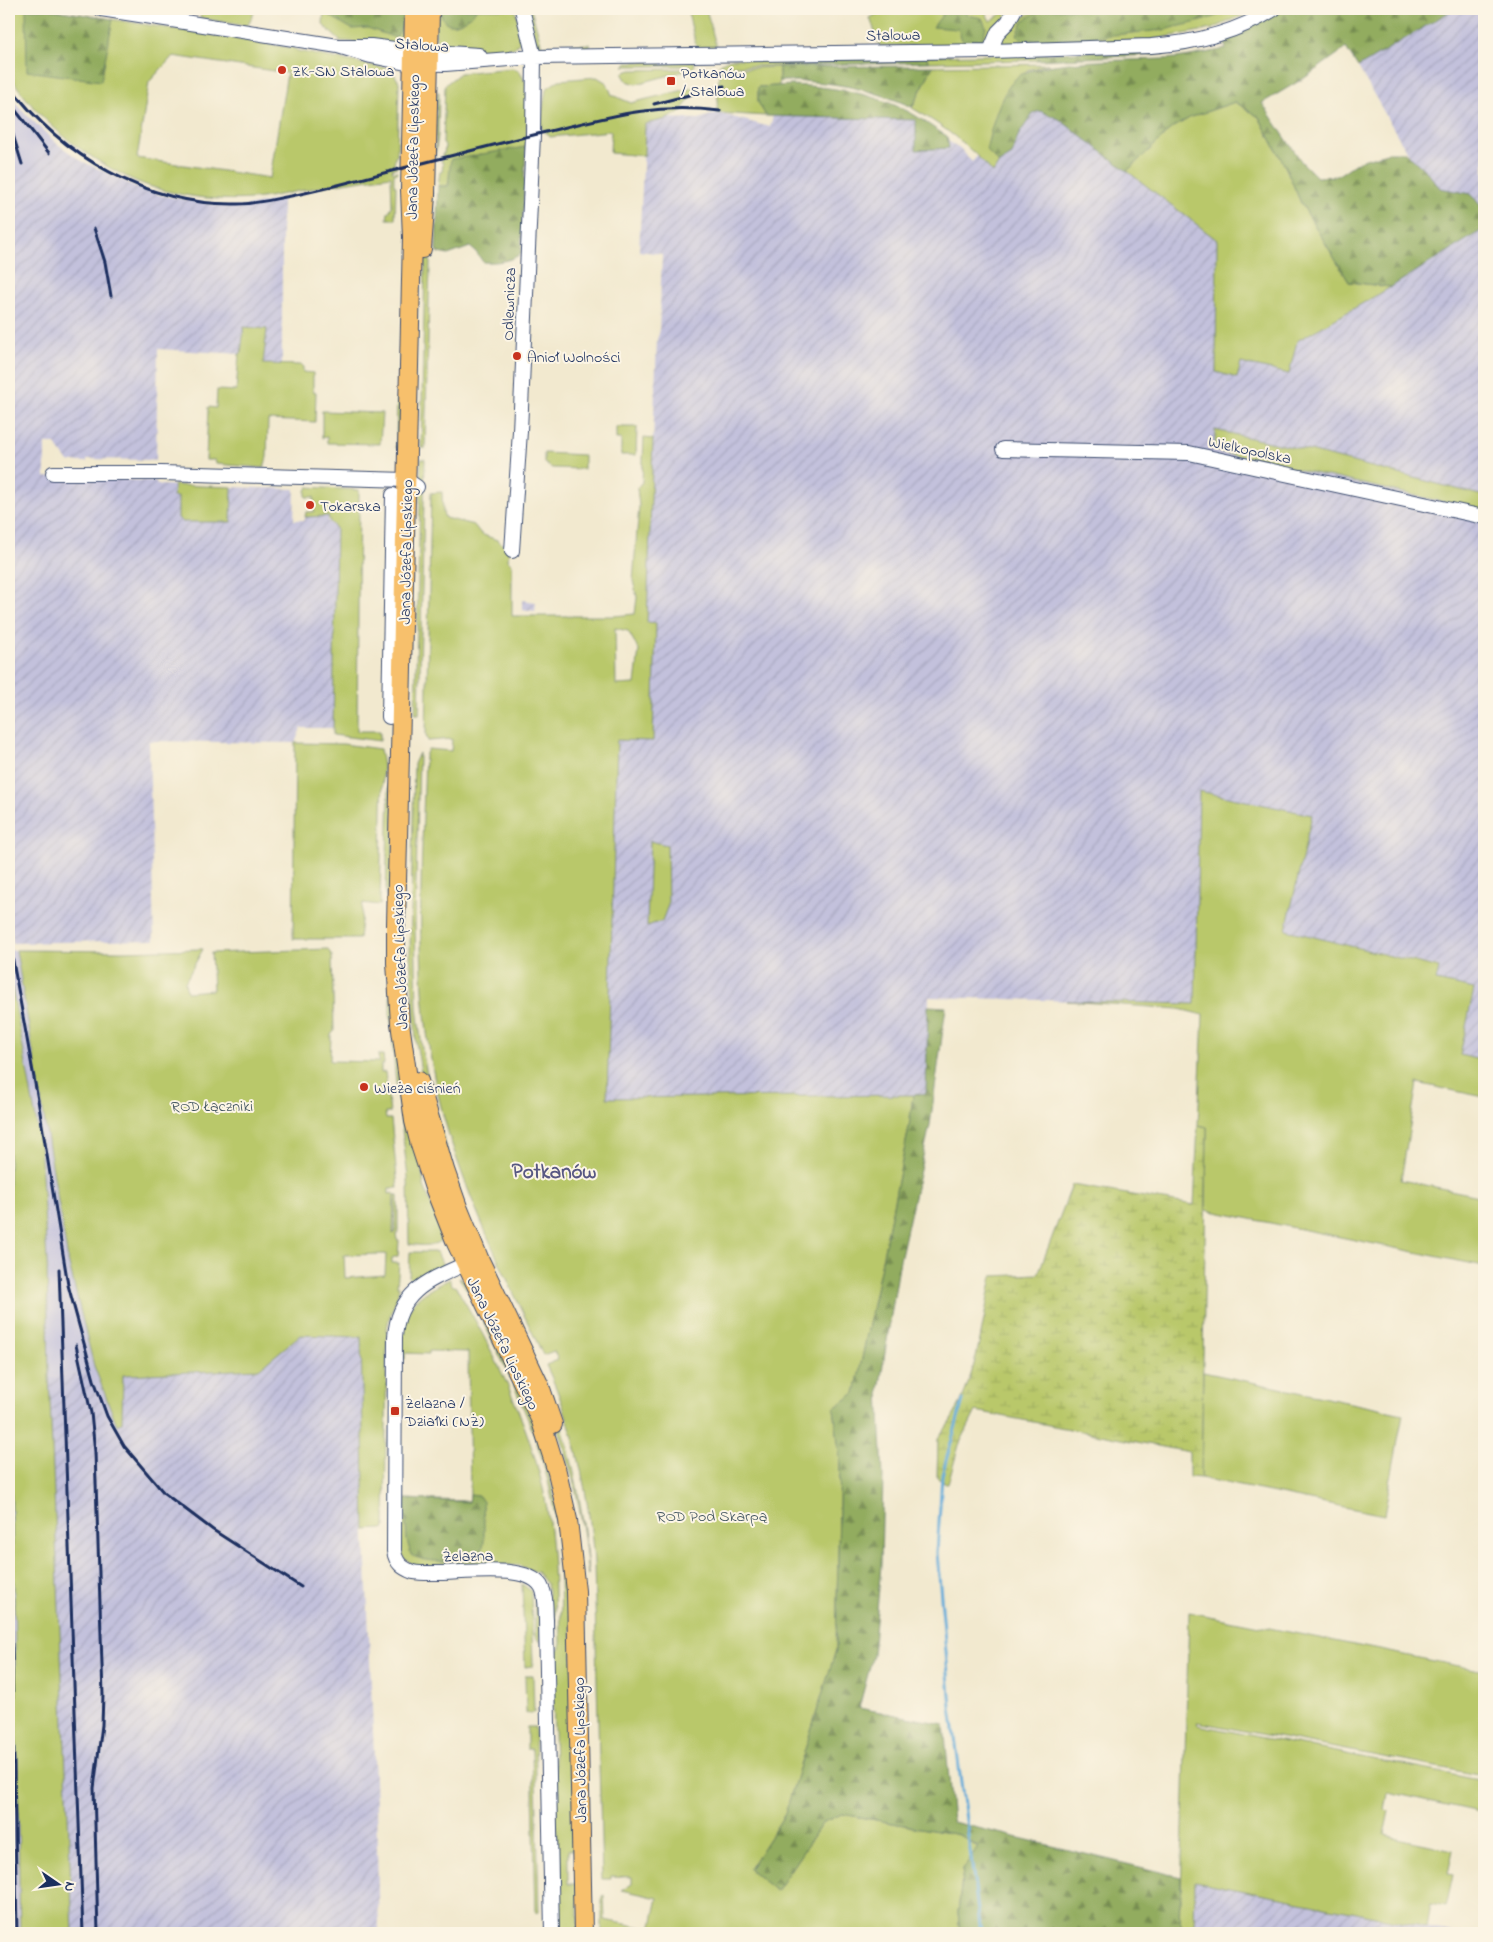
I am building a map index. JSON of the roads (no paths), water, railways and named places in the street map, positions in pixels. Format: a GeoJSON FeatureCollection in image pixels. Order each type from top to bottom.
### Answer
{"type":"FeatureCollection","features":[{"type":"Feature","properties":{"kind":"main road","name":"Jana Józefa Lipskiego"},"geometry":{"type":"LineString","coordinates":[[414,9],[421,58],[426,195],[422,248],[396,916],[399,1008],[404,1054],[420,1145],[440,1204],[542,1393],[563,1455],[577,1515],[584,1567],[586,1614],[592,1933]]}},
{"type":"Feature","properties":{"kind":"main road","name":"Jana Józefa Lipskiego"},"geometry":{"type":"LineString","coordinates":[[421,58],[430,9]]}},
{"type":"Feature","properties":{"kind":"main road","name":"Jana Józefa Lipskiego"},"geometry":{"type":"LineString","coordinates":[[472,1261],[541,1421],[558,1472],[568,1520],[576,1591],[583,1933]]}},
{"type":"Feature","properties":{"kind":"street","name":"Stalowa"},"geometry":{"type":"LineString","coordinates":[[101,9],[338,46],[371,46],[421,58],[990,51],[1170,45],[1218,34],[1250,22],[1274,9]]}},
{"type":"Feature","properties":{"kind":"street","name":"Odlewnicza"},"geometry":{"type":"LineString","coordinates":[[512,551],[523,370],[534,76],[534,57],[522,9]]}},
{"type":"Feature","properties":{"kind":"street"},"geometry":{"type":"LineString","coordinates":[[990,51],[998,32],[1008,22],[1015,9]]}},
{"type":"Feature","properties":{"kind":"street"},"geometry":{"type":"LineString","coordinates":[[510,58],[527,66],[534,76],[540,64],[548,57]]}},
{"type":"Feature","properties":{"kind":"street","name":"Wielkopolska"},"geometry":{"type":"LineString","coordinates":[[1003,449],[1189,453],[1484,517]]}},
{"type":"Feature","properties":{"kind":"street"},"geometry":{"type":"LineString","coordinates":[[54,473],[161,473],[414,479]]}},
{"type":"Feature","properties":{"kind":"street"},"geometry":{"type":"LineString","coordinates":[[389,717],[393,495]]}},
{"type":"Feature","properties":{"kind":"street","name":"Żelazna"},"geometry":{"type":"LineString","coordinates":[[472,1261],[418,1288],[403,1305],[397,1320],[395,1337],[394,1551],[400,1565],[413,1572],[514,1572],[532,1577],[543,1590],[546,1620],[552,1933]]}},
{"type":"Feature","properties":{"kind":"waterway"},"geometry":{"type":"LineString","coordinates":[[963,1400],[942,1475],[937,1553],[951,1707],[981,1933]]}},
{"type":"Feature","properties":{"kind":"railway"},"geometry":{"type":"LineString","coordinates":[[9,85],[30,111],[54,134],[109,172],[140,186],[172,196],[204,202],[238,204],[313,191],[617,115],[676,108],[720,111]]}},
{"type":"Feature","properties":{"kind":"railway"},"geometry":{"type":"LineString","coordinates":[[654,104],[724,86]]}},
{"type":"Feature","properties":{"kind":"railway"},"geometry":{"type":"LineString","coordinates":[[9,102],[49,153]]}},
{"type":"Feature","properties":{"kind":"railway"},"geometry":{"type":"LineString","coordinates":[[9,122],[22,164]]}},
{"type":"Feature","properties":{"kind":"railway"},"geometry":{"type":"LineString","coordinates":[[94,228],[105,262],[111,296]]}},
{"type":"Feature","properties":{"kind":"railway"},"geometry":{"type":"LineString","coordinates":[[9,939],[38,1100],[68,1285],[94,1380],[107,1416],[124,1446],[164,1493],[213,1530],[301,1587]]}},
{"type":"Feature","properties":{"kind":"railway"},"geometry":{"type":"LineString","coordinates":[[59,1269],[83,1933]]}},
{"type":"Feature","properties":{"kind":"railway"},"geometry":{"type":"LineString","coordinates":[[76,1345],[91,1413],[95,1452],[103,1695],[102,1725],[94,1788],[98,1933]]}},
{"type":"Feature","properties":{"kind":"railway"},"geometry":{"type":"LineString","coordinates":[[9,1487],[17,1933]]}},
{"type":"Feature","properties":{"kind":"place","name":"ZK-SN Stalowa"},"geometry":{"type":"Point","coordinates":[282,70]}},
{"type":"Feature","properties":{"kind":"place","name":"Potkanów / Stalowa"},"geometry":{"type":"Point","coordinates":[671,81]}},
{"type":"Feature","properties":{"kind":"place","name":"Anioł Wolności"},"geometry":{"type":"Point","coordinates":[517,356]}},
{"type":"Feature","properties":{"kind":"place","name":"Tokarska"},"geometry":{"type":"Point","coordinates":[310,505]}},
{"type":"Feature","properties":{"kind":"place","name":"Wieża ciśnień"},"geometry":{"type":"Point","coordinates":[364,1087]}},
{"type":"Feature","properties":{"kind":"place","name":"Żelazna / Działki (NŻ)"},"geometry":{"type":"Point","coordinates":[395,1411]}},
{"type":"Feature","properties":{"kind":"district","name":"Potkanów"},"geometry":{"type":"Point","coordinates":[554,1171]}},
{"type":"Feature","properties":{"kind":"park label","name":"ROD Łączniki"},"geometry":{"type":"Point","coordinates":[212,1105]}},
{"type":"Feature","properties":{"kind":"park label","name":"ROD Pod Skarpą"},"geometry":{"type":"Point","coordinates":[712,1515]}}]}
